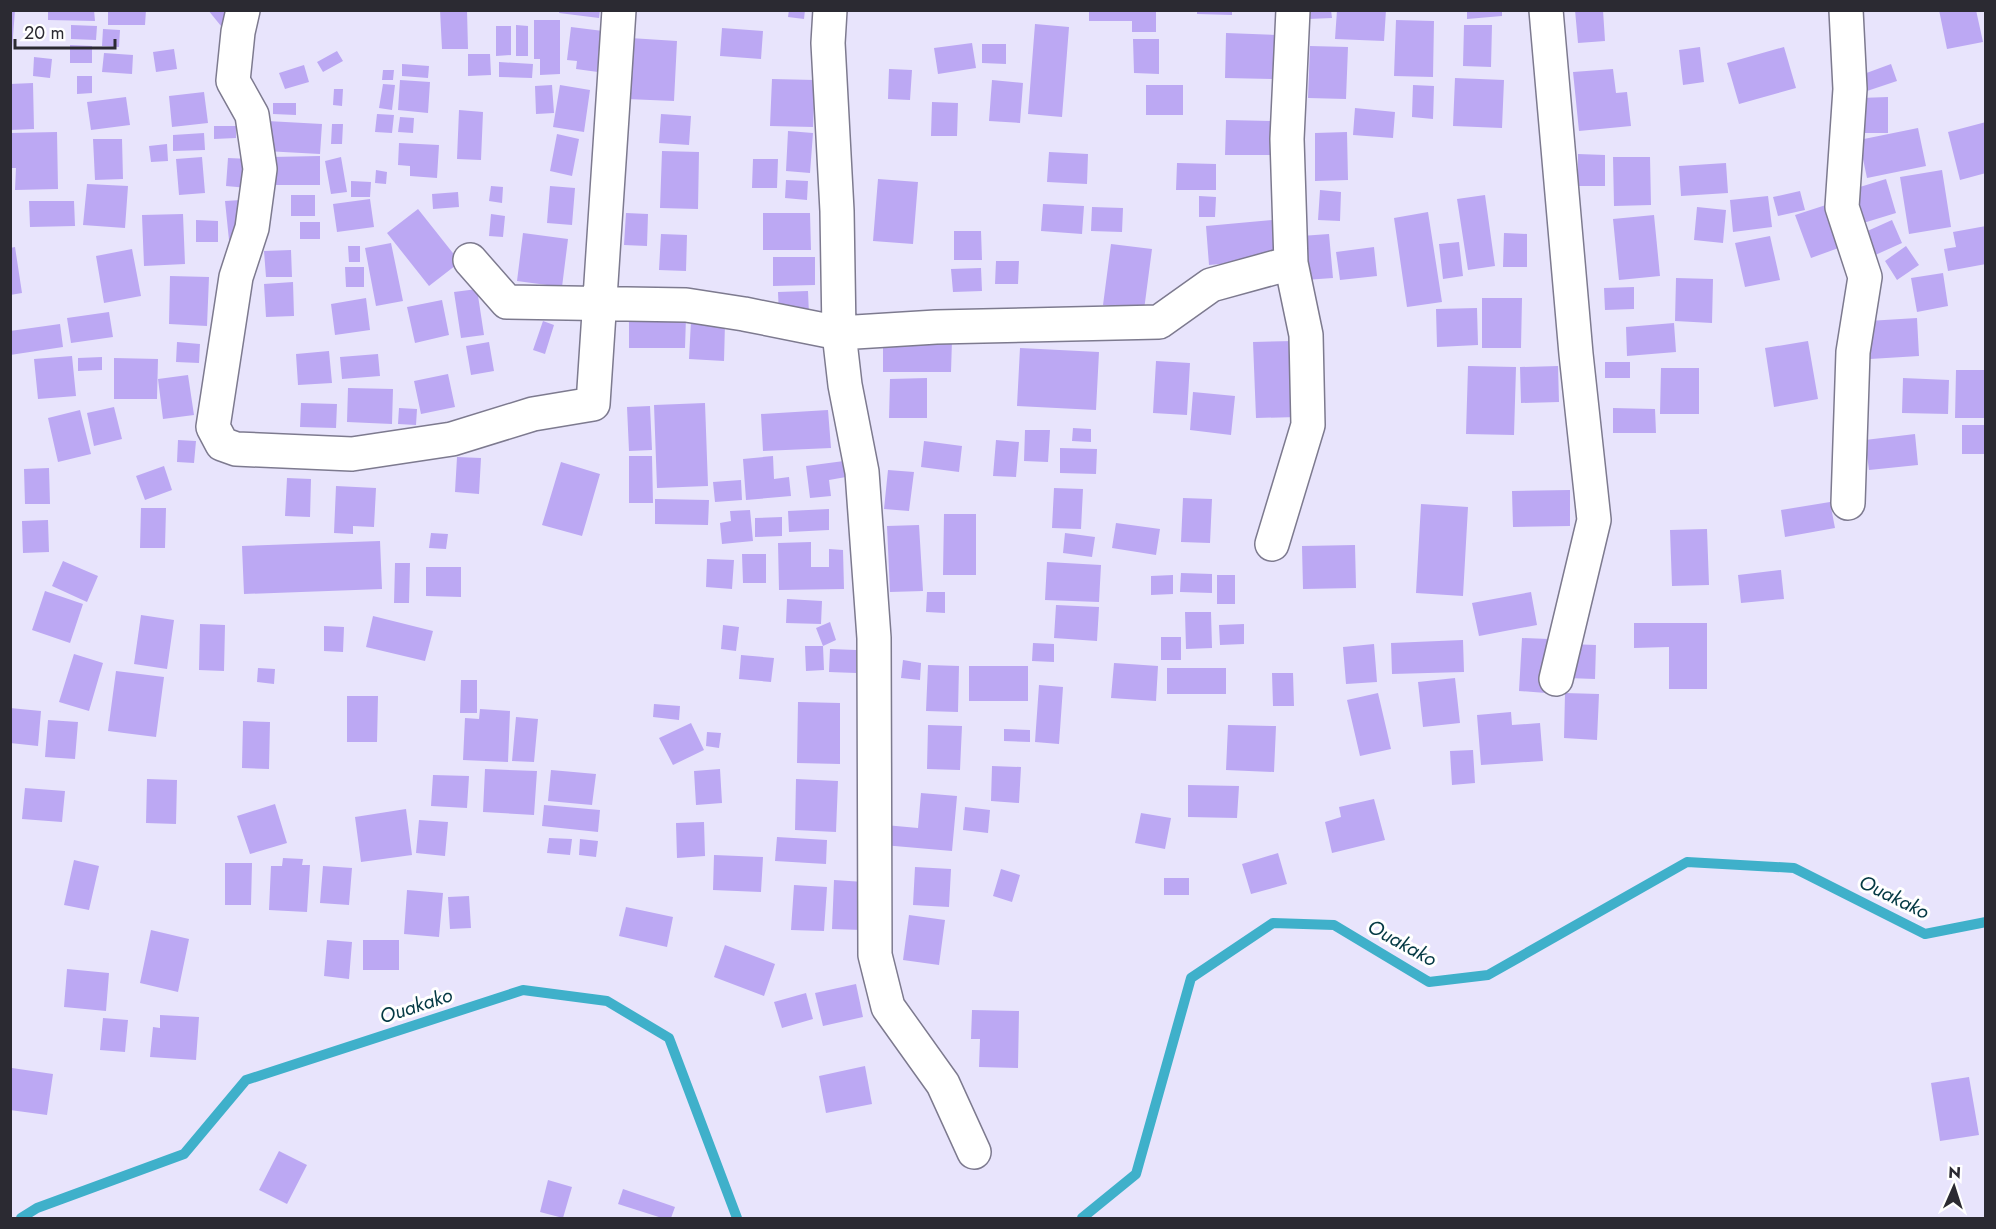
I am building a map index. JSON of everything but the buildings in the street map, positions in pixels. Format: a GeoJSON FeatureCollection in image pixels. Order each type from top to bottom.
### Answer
{"type":"FeatureCollection","features":[{"type":"Feature","properties":{"kind":"street"},"geometry":{"type":"LineString","coordinates":[[243,10],[238,32],[233,81],[252,115],[260,169],[252,228],[236,277],[213,427],[222,444],[236,449],[352,454],[452,439],[533,414],[593,404],[619,10]]}},
{"type":"Feature","properties":{"kind":"street"},"geometry":{"type":"LineString","coordinates":[[830,10],[828,43],[837,211],[839,333],[845,384],[862,472],[874,638],[875,955],[888,1007],[944,1084],[974,1152]]}},
{"type":"Feature","properties":{"kind":"street"},"geometry":{"type":"LineString","coordinates":[[1272,544],[1308,426],[1306,335],[1291,263],[1287,139],[1293,10]]}},
{"type":"Feature","properties":{"kind":"street"},"geometry":{"type":"LineString","coordinates":[[1546,10],[1576,354],[1594,520],[1556,679]]}},
{"type":"Feature","properties":{"kind":"street"},"geometry":{"type":"LineString","coordinates":[[1846,10],[1850,89],[1842,207],[1865,277],[1852,352],[1848,503]]}},
{"type":"Feature","properties":{"kind":"street"},"geometry":{"type":"LineString","coordinates":[[470,260],[507,302],[686,305],[839,333],[936,327],[1159,322],[1211,285],[1291,263]]}},
{"type":"Feature","properties":{"kind":"waterway","name":"Ouakako"},"geometry":{"type":"LineString","coordinates":[[1082,1218],[1136,1174],[1191,978],[1273,923],[1334,925],[1429,982],[1488,975],[1687,862],[1794,868],[1925,934],[1986,922]]}},
{"type":"Feature","properties":{"kind":"waterway","name":"Ouakako"},"geometry":{"type":"LineString","coordinates":[[21,1218],[37,1208],[184,1154],[246,1080],[523,990],[607,1001],[669,1038],[737,1218]]}}]}
